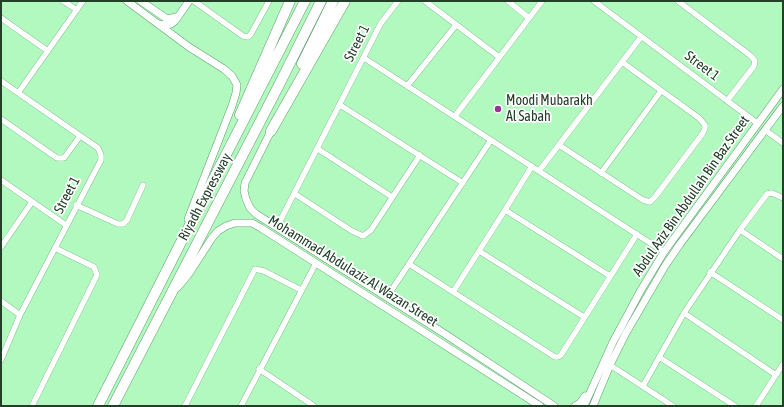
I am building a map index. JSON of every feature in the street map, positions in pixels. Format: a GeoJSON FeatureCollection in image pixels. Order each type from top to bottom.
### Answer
{"type":"FeatureCollection","features":[{"type":"Feature","properties":{"kind":"highway"},"geometry":{"type":"LineString","coordinates":[[218,171],[250,91],[290,1]]}},
{"type":"Feature","properties":{"kind":"highway","name":"Riyadh Expressway"},"geometry":{"type":"LineString","coordinates":[[98,406],[176,250],[305,1]]}},
{"type":"Feature","properties":{"kind":"highway","name":"Riyadh Expressway"},"geometry":{"type":"LineString","coordinates":[[114,406],[280,85],[321,1]]}},
{"type":"Feature","properties":{"kind":"highway"},"geometry":{"type":"LineString","coordinates":[[280,85],[302,44],[332,1]]}},
{"type":"Feature","properties":{"kind":"highway"},"geometry":{"type":"LineString","coordinates":[[271,131],[275,118],[332,1]]}},
{"type":"Feature","properties":{"kind":"highway"},"geometry":{"type":"LineString","coordinates":[[271,131],[345,1]]}},
{"type":"Feature","properties":{"kind":"street"},"geometry":{"type":"LineString","coordinates":[[63,1],[77,10]]}},
{"type":"Feature","properties":{"kind":"street"},"geometry":{"type":"LineString","coordinates":[[18,93],[83,1]]}},
{"type":"Feature","properties":{"kind":"street"},"geometry":{"type":"LineString","coordinates":[[127,1],[189,47],[224,69],[232,76],[237,85],[232,106],[176,250]]}},
{"type":"Feature","properties":{"kind":"street"},"geometry":{"type":"LineString","coordinates":[[141,1],[167,19],[177,16]]}},
{"type":"Feature","properties":{"kind":"street"},"geometry":{"type":"LineString","coordinates":[[153,21],[166,25],[175,20],[189,1]]}},
{"type":"Feature","properties":{"kind":"street"},"geometry":{"type":"LineString","coordinates":[[194,1],[243,36],[248,37],[268,1]]}},
{"type":"Feature","properties":{"kind":"street","name":"Street 1"},"geometry":{"type":"LineString","coordinates":[[277,227],[381,23],[398,1]]}},
{"type":"Feature","properties":{"kind":"street"},"geometry":{"type":"LineString","coordinates":[[426,1],[500,57]]}},
{"type":"Feature","properties":{"kind":"street"},"geometry":{"type":"LineString","coordinates":[[508,1],[529,18]]}},
{"type":"Feature","properties":{"kind":"street"},"geometry":{"type":"LineString","coordinates":[[455,116],[542,1]]}},
{"type":"Feature","properties":{"kind":"street","name":"Street 1"},"geometry":{"type":"LineString","coordinates":[[594,1],[757,123]]}},
{"type":"Feature","properties":{"kind":"street"},"geometry":{"type":"LineString","coordinates":[[678,1],[751,56],[755,61],[754,66],[727,101]]}},
{"type":"Feature","properties":{"kind":"street"},"geometry":{"type":"LineString","coordinates":[[153,21],[156,18],[156,12]]}},
{"type":"Feature","properties":{"kind":"street"},"geometry":{"type":"LineString","coordinates":[[1,18],[48,51]]}},
{"type":"Feature","properties":{"kind":"street"},"geometry":{"type":"LineString","coordinates":[[408,86],[456,25]]}},
{"type":"Feature","properties":{"kind":"street"},"geometry":{"type":"LineString","coordinates":[[539,171],[641,37]]}},
{"type":"Feature","properties":{"kind":"street"},"geometry":{"type":"LineString","coordinates":[[364,58],[664,252]]}},
{"type":"Feature","properties":{"kind":"street"},"geometry":{"type":"LineString","coordinates":[[559,145],[643,200],[650,202],[703,133],[705,128],[702,122],[622,62]]}},
{"type":"Feature","properties":{"kind":"street","name":"Street 1"},"geometry":{"type":"LineString","coordinates":[[1,81],[98,148],[101,155],[101,160],[76,205],[20,315],[1,360]]}},
{"type":"Feature","properties":{"kind":"street","name":"Abdul Aziz Bin Abdullah Bin Baz Street"},"geometry":{"type":"LineString","coordinates":[[584,406],[589,392],[613,342],[641,290],[664,252],[783,89]]}},
{"type":"Feature","properties":{"kind":"street"},"geometry":{"type":"LineString","coordinates":[[602,173],[661,91]]}},
{"type":"Feature","properties":{"kind":"street"},"geometry":{"type":"LineString","coordinates":[[340,106],[463,182]]}},
{"type":"Feature","properties":{"kind":"street","name":"Abdul Aziz Bin Abdullah Bin Baz Street"},"geometry":{"type":"LineString","coordinates":[[593,406],[610,365],[626,333],[653,286],[680,244],[783,106]]}},
{"type":"Feature","properties":{"kind":"street"},"geometry":{"type":"LineString","coordinates":[[1,119],[57,158],[64,158],[80,136]]}},
{"type":"Feature","properties":{"kind":"street"},"geometry":{"type":"LineString","coordinates":[[765,130],[783,143]]}},
{"type":"Feature","properties":{"kind":"street","name":"Mohammad Abdulaziz Al Wazan Street"},"geometry":{"type":"LineString","coordinates":[[271,131],[248,173],[244,187],[246,199],[250,208],[256,214],[451,338],[550,405]]}},
{"type":"Feature","properties":{"kind":"street"},"geometry":{"type":"LineString","coordinates":[[387,298],[491,140]]}},
{"type":"Feature","properties":{"kind":"street"},"geometry":{"type":"LineString","coordinates":[[318,149],[392,197]]}},
{"type":"Feature","properties":{"kind":"street"},"geometry":{"type":"LineString","coordinates":[[295,194],[363,236],[372,230],[420,155]]}},
{"type":"Feature","properties":{"kind":"street"},"geometry":{"type":"LineString","coordinates":[[453,292],[532,166]]}},
{"type":"Feature","properties":{"kind":"street"},"geometry":{"type":"LineString","coordinates":[[1,180],[66,225]]}},
{"type":"Feature","properties":{"kind":"street"},"geometry":{"type":"LineString","coordinates":[[76,205],[118,224],[123,224],[127,220],[143,185]]}},
{"type":"Feature","properties":{"kind":"street"},"geometry":{"type":"LineString","coordinates":[[643,386],[684,313],[710,272],[740,230],[767,194],[777,194],[783,198]]}},
{"type":"Feature","properties":{"kind":"street"},"geometry":{"type":"LineString","coordinates":[[2,243],[32,202]]}},
{"type":"Feature","properties":{"kind":"street"},"geometry":{"type":"LineString","coordinates":[[505,210],[610,276]]}},
{"type":"Feature","properties":{"kind":"street"},"geometry":{"type":"LineString","coordinates":[[259,227],[261,221],[264,219]]}},
{"type":"Feature","properties":{"kind":"street","name":"Mohammad Abdulaziz Al Wazan Street"},"geometry":{"type":"LineString","coordinates":[[169,298],[188,275],[218,231],[235,223],[248,223],[259,227],[540,406]]}},
{"type":"Feature","properties":{"kind":"street"},"geometry":{"type":"LineString","coordinates":[[740,230],[783,259]]}},
{"type":"Feature","properties":{"kind":"street"},"geometry":{"type":"LineString","coordinates":[[409,264],[555,357],[561,355],[637,234]]}},
{"type":"Feature","properties":{"kind":"street"},"geometry":{"type":"LineString","coordinates":[[32,406],[97,275],[94,267],[55,248]]}},
{"type":"Feature","properties":{"kind":"street"},"geometry":{"type":"LineString","coordinates":[[479,251],[584,317]]}},
{"type":"Feature","properties":{"kind":"street"},"geometry":{"type":"LineString","coordinates":[[241,406],[259,369],[316,263]]}},
{"type":"Feature","properties":{"kind":"street"},"geometry":{"type":"LineString","coordinates":[[185,406],[255,269],[301,290]]}},
{"type":"Feature","properties":{"kind":"street"},"geometry":{"type":"LineString","coordinates":[[653,286],[649,284],[649,282],[654,269]]}},
{"type":"Feature","properties":{"kind":"street"},"geometry":{"type":"LineString","coordinates":[[710,272],[783,320]]}},
{"type":"Feature","properties":{"kind":"street"},"geometry":{"type":"LineString","coordinates":[[636,315],[645,293],[641,290]]}},
{"type":"Feature","properties":{"kind":"street"},"geometry":{"type":"LineString","coordinates":[[1,301],[20,315]]}},
{"type":"Feature","properties":{"kind":"street"},"geometry":{"type":"LineString","coordinates":[[684,313],[776,375]]}},
{"type":"Feature","properties":{"kind":"street"},"geometry":{"type":"LineString","coordinates":[[427,333],[433,333],[447,343],[451,338]]}},
{"type":"Feature","properties":{"kind":"street"},"geometry":{"type":"LineString","coordinates":[[454,351],[456,346],[460,346],[474,356],[478,356]]}},
{"type":"Feature","properties":{"kind":"street"},"geometry":{"type":"LineString","coordinates":[[659,357],[735,406]]}},
{"type":"Feature","properties":{"kind":"street"},"geometry":{"type":"LineString","coordinates":[[756,406],[783,364]]}},
{"type":"Feature","properties":{"kind":"street"},"geometry":{"type":"LineString","coordinates":[[610,365],[673,406]]}},
{"type":"Feature","properties":{"kind":"street"},"geometry":{"type":"LineString","coordinates":[[259,369],[314,406]]}},
{"type":"Feature","properties":{"kind":"street"},"geometry":{"type":"LineString","coordinates":[[575,406],[589,392]]}},
{"type":"Feature","properties":{"kind":"place","name":"Moodi Mubarakh Al Sabah"},"geometry":{"type":"Point","coordinates":[498,109]}}]}
